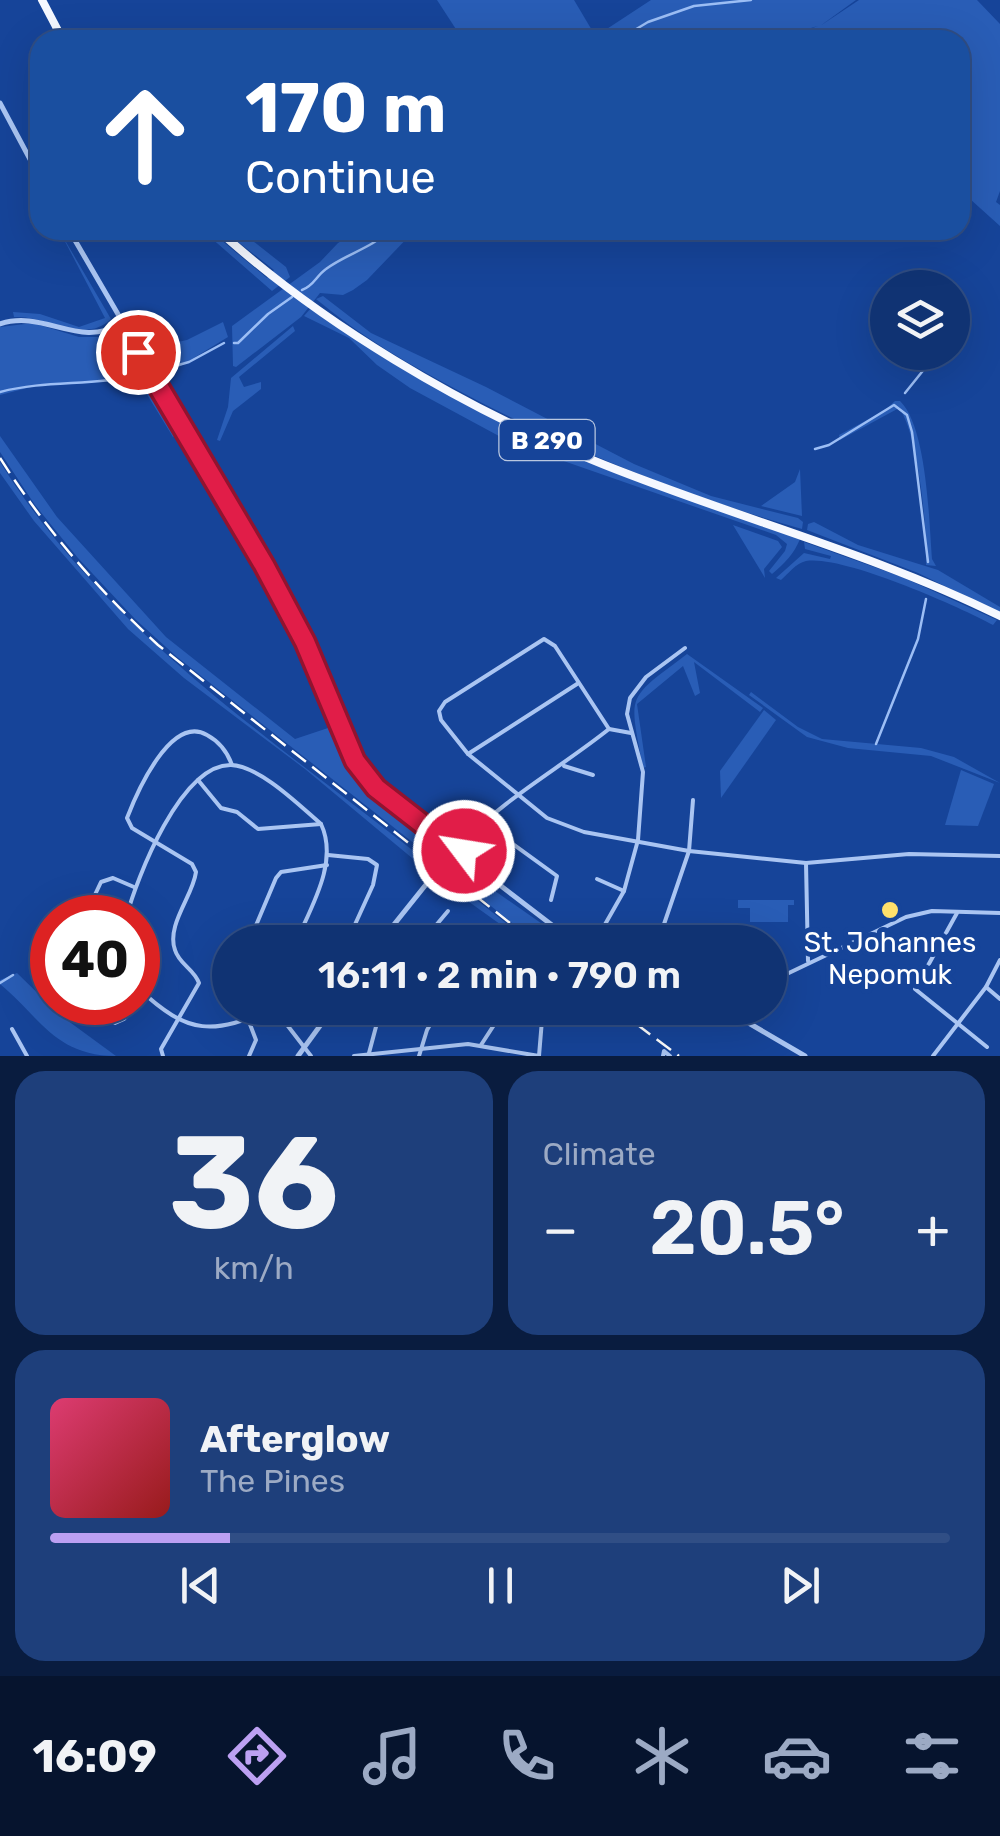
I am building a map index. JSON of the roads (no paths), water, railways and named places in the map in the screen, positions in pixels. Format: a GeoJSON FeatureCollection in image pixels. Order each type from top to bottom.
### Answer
{"type":"FeatureCollection","features":[{"type":"Feature","properties":{"kind":"main road"},"geometry":{"type":"LineString","coordinates":[[42,0],[58,30]]}},
{"type":"Feature","properties":{"kind":"main road","name":"B 290"},"geometry":{"type":"LineString","coordinates":[[230,240],[319,308],[449,391],[518,427],[606,466],[931,585],[1000,616]]}},
{"type":"Feature","properties":{"kind":"street"},"geometry":{"type":"LineString","coordinates":[[0,103],[30,159]]}},
{"type":"Feature","properties":{"kind":"street"},"geometry":{"type":"LineString","coordinates":[[75,240],[264,565],[305,642],[348,750],[388,799],[448,844]]}},
{"type":"Feature","properties":{"kind":"street"},"geometry":{"type":"LineString","coordinates":[[0,324],[32,320],[87,335],[108,332],[121,324]]}},
{"type":"Feature","properties":{"kind":"street"},"geometry":{"type":"LineString","coordinates":[[631,733],[610,729],[555,646],[544,639],[445,702],[439,711],[441,720],[468,754],[516,795],[547,818],[608,837],[689,851],[806,863],[909,854],[1000,856]]}},
{"type":"Feature","properties":{"kind":"street"},"geometry":{"type":"LineString","coordinates":[[605,925],[624,891],[638,840],[642,770],[627,714],[632,693],[646,677],[685,648]]}},
{"type":"Feature","properties":{"kind":"street"},"geometry":{"type":"LineString","coordinates":[[468,754],[579,682]]}},
{"type":"Feature","properties":{"kind":"street"},"geometry":{"type":"LineString","coordinates":[[552,925],[462,856],[461,844],[516,795],[564,766],[610,729]]}},
{"type":"Feature","properties":{"kind":"street"},"geometry":{"type":"LineString","coordinates":[[163,1056],[161,1049],[198,982],[178,957],[173,943],[196,872],[192,864],[132,828],[127,818],[143,783],[170,744],[188,730],[211,737],[226,750],[232,765]]}},
{"type":"Feature","properties":{"kind":"street"},"geometry":{"type":"LineString","coordinates":[[134,895],[176,806],[198,780],[216,768],[232,765],[262,777],[321,824],[327,864],[303,925]]}},
{"type":"Feature","properties":{"kind":"street"},"geometry":{"type":"LineString","coordinates":[[564,766],[593,776]]}},
{"type":"Feature","properties":{"kind":"street"},"geometry":{"type":"LineString","coordinates":[[198,780],[221,808],[237,812],[258,829],[321,824]]}},
{"type":"Feature","properties":{"kind":"street"},"geometry":{"type":"LineString","coordinates":[[664,925],[689,851],[693,800]]}},
{"type":"Feature","properties":{"kind":"street"},"geometry":{"type":"LineString","coordinates":[[483,822],[557,876],[550,900]]}},
{"type":"Feature","properties":{"kind":"street"},"geometry":{"type":"LineString","coordinates":[[448,844],[461,844]]}},
{"type":"Feature","properties":{"kind":"street"},"geometry":{"type":"LineString","coordinates":[[393,925],[445,860],[448,844]]}},
{"type":"Feature","properties":{"kind":"street"},"geometry":{"type":"LineString","coordinates":[[328,855],[368,859],[377,865],[355,925]]}},
{"type":"Feature","properties":{"kind":"street"},"geometry":{"type":"LineString","coordinates":[[445,860],[462,856]]}},
{"type":"Feature","properties":{"kind":"street"},"geometry":{"type":"LineString","coordinates":[[806,863],[808,961]]}},
{"type":"Feature","properties":{"kind":"street"},"geometry":{"type":"LineString","coordinates":[[256,925],[276,878],[288,868],[327,864]]}},
{"type":"Feature","properties":{"kind":"street"},"geometry":{"type":"LineString","coordinates":[[95,895],[101,882],[113,878],[136,888]]}},
{"type":"Feature","properties":{"kind":"street"},"geometry":{"type":"LineString","coordinates":[[597,879],[624,891]]}},
{"type":"Feature","properties":{"kind":"street"},"geometry":{"type":"LineString","coordinates":[[436,925],[448,911]]}},
{"type":"Feature","properties":{"kind":"street"},"geometry":{"type":"LineString","coordinates":[[787,973],[906,917],[932,912],[1000,913]]}},
{"type":"Feature","properties":{"kind":"street"},"geometry":{"type":"LineString","coordinates":[[957,913],[914,989],[988,1047]]}},
{"type":"Feature","properties":{"kind":"street"},"geometry":{"type":"LineString","coordinates":[[933,1056],[986,988],[1000,960]]}},
{"type":"Feature","properties":{"kind":"street"},"geometry":{"type":"LineString","coordinates":[[986,988],[1000,999]]}},
{"type":"Feature","properties":{"kind":"street"},"geometry":{"type":"LineString","coordinates":[[160,1005],[204,1028],[229,1025]]}},
{"type":"Feature","properties":{"kind":"street"},"geometry":{"type":"LineString","coordinates":[[249,1056],[256,1040],[250,1025]]}},
{"type":"Feature","properties":{"kind":"street"},"geometry":{"type":"LineString","coordinates":[[286,1025],[311,1056]]}},
{"type":"Feature","properties":{"kind":"street"},"geometry":{"type":"LineString","coordinates":[[298,1056],[320,1025]]}},
{"type":"Feature","properties":{"kind":"street"},"geometry":{"type":"LineString","coordinates":[[369,1054],[377,1025]]}},
{"type":"Feature","properties":{"kind":"street"},"geometry":{"type":"LineString","coordinates":[[419,1056],[431,1025]]}},
{"type":"Feature","properties":{"kind":"street"},"geometry":{"type":"LineString","coordinates":[[481,1045],[492,1025]]}},
{"type":"Feature","properties":{"kind":"street"},"geometry":{"type":"LineString","coordinates":[[354,1056],[420,1047],[481,1045],[539,1056],[541,1025]]}},
{"type":"Feature","properties":{"kind":"street"},"geometry":{"type":"LineString","coordinates":[[751,1025],[804,1056]]}},
{"type":"Feature","properties":{"kind":"street"},"geometry":{"type":"LineString","coordinates":[[12,1029],[27,1056]]}},
{"type":"Feature","properties":{"kind":"street"},"geometry":{"type":"LineString","coordinates":[[662,1056],[664,1052],[670,1056]]}},
{"type":"Feature","properties":{"kind":"waterway"},"geometry":{"type":"LineString","coordinates":[[635,30],[694,6],[751,0]]}},
{"type":"Feature","properties":{"kind":"waterway"},"geometry":{"type":"LineString","coordinates":[[302,290],[326,269],[378,240]]}},
{"type":"Feature","properties":{"kind":"waterway"},"geometry":{"type":"LineString","coordinates":[[234,343],[292,297]]}},
{"type":"Feature","properties":{"kind":"waterway"},"geometry":{"type":"LineString","coordinates":[[161,370],[189,362],[224,343]]}},
{"type":"Feature","properties":{"kind":"waterway"},"geometry":{"type":"LineString","coordinates":[[905,393],[924,370]]}},
{"type":"Feature","properties":{"kind":"waterway"},"geometry":{"type":"LineString","coordinates":[[0,392],[135,376]]}},
{"type":"Feature","properties":{"kind":"waterway"},"geometry":{"type":"LineString","coordinates":[[815,449],[829,445],[894,405],[907,415],[928,562]]}},
{"type":"Feature","properties":{"kind":"waterway"},"geometry":{"type":"LineString","coordinates":[[876,744],[918,639],[926,599]]}},
{"type":"Feature","properties":{"kind":"waterway"},"geometry":{"type":"LineString","coordinates":[[0,983],[13,975]]}},
{"type":"Feature","properties":{"kind":"railway"},"geometry":{"type":"LineString","coordinates":[[0,458],[73,556],[158,645],[512,925]]}},
{"type":"Feature","properties":{"kind":"railway"},"geometry":{"type":"LineString","coordinates":[[638,1025],[679,1056]]}},
{"type":"Feature","properties":{"kind":"place","name":"St. Johannes Nepomuk"},"geometry":{"type":"Point","coordinates":[890,910]}}]}
